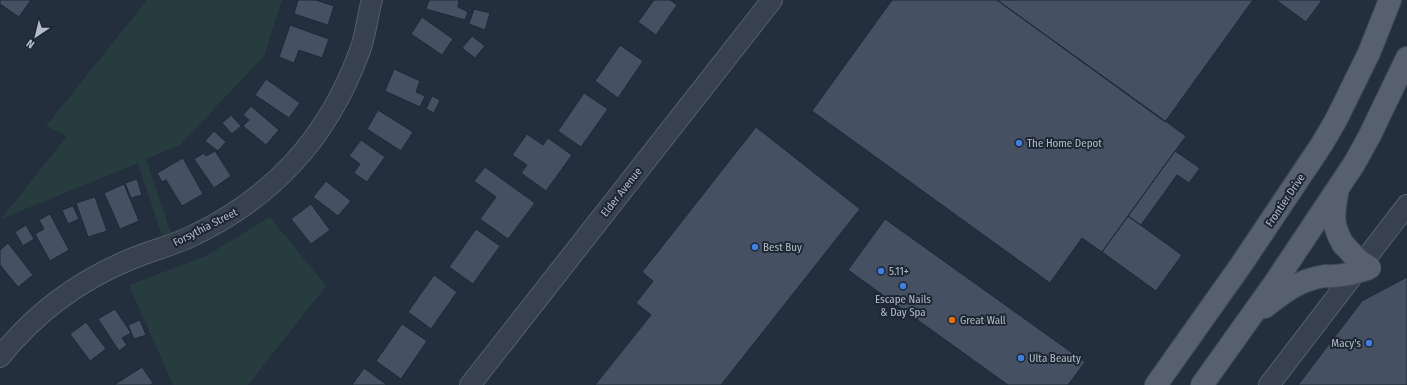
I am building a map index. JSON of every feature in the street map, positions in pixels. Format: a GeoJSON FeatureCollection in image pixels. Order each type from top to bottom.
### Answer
{"type":"FeatureCollection","features":[{"type":"Feature","properties":{"kind":"main road","name":"Frontier Drive"},"geometry":{"type":"LineString","coordinates":[[1156,385],[1241,265],[1322,144],[1336,120],[1369,53],[1390,0]]}},
{"type":"Feature","properties":{"kind":"main road"},"geometry":{"type":"LineString","coordinates":[[1202,385],[1338,188],[1369,137],[1407,58]]}},
{"type":"Feature","properties":{"kind":"main road"},"geometry":{"type":"LineString","coordinates":[[1235,338],[1265,307],[1297,283],[1312,278],[1325,276],[1343,276],[1370,268],[1358,260],[1343,244],[1338,235],[1334,224],[1334,211],[1338,188]]}},
{"type":"Feature","properties":{"kind":"street","name":"Forsythia Street"},"geometry":{"type":"LineString","coordinates":[[0,357],[30,324],[50,306],[75,288],[107,269],[187,238],[226,219],[257,197],[283,174],[299,158],[325,123],[338,101],[360,51],[372,0]]}},
{"type":"Feature","properties":{"kind":"street","name":"Elder Avenue"},"geometry":{"type":"LineString","coordinates":[[470,385],[772,0]]}},
{"type":"Feature","properties":{"kind":"street"},"geometry":{"type":"LineString","coordinates":[[1269,385],[1407,205]]}},
{"type":"Feature","properties":{"kind":"green space"},"geometry":{"type":"Polygon","coordinates":[[[147,0],[282,0],[264,56],[180,145],[146,159],[172,236],[163,239],[138,163],[1,219],[67,136],[46,126],[147,0]]]}},
{"type":"Feature","properties":{"kind":"green space"},"geometry":{"type":"Polygon","coordinates":[[[270,217],[326,286],[248,385],[173,385],[129,285],[206,256],[270,217]]]}},
{"type":"Feature","properties":{"kind":"building"},"geometry":{"type":"Polygon","coordinates":[[[0,0],[31,0],[19,17],[0,4],[0,0]]]}},
{"type":"Feature","properties":{"kind":"building"},"geometry":{"type":"Polygon","coordinates":[[[298,0],[316,0],[334,6],[328,25],[294,14],[298,0]]]}},
{"type":"Feature","properties":{"kind":"building"},"geometry":{"type":"Polygon","coordinates":[[[429,0],[459,0],[458,7],[468,12],[465,20],[426,9],[429,0]]]}},
{"type":"Feature","properties":{"kind":"building"},"geometry":{"type":"Polygon","coordinates":[[[654,0],[670,0],[677,5],[656,35],[638,22],[654,0]]]}},
{"type":"Feature","properties":{"kind":"building","name":"The Home Depot"},"geometry":{"type":"Polygon","coordinates":[[[892,0],[997,0],[1186,136],[1102,252],[1082,238],[1050,283],[812,111],[892,0]]]}},
{"type":"Feature","properties":{"kind":"building"},"geometry":{"type":"Polygon","coordinates":[[[997,0],[1253,0],[1165,122],[997,0]]]}},
{"type":"Feature","properties":{"kind":"building"},"geometry":{"type":"Polygon","coordinates":[[[1276,0],[1322,0],[1306,22],[1276,0]]]}},
{"type":"Feature","properties":{"kind":"building"},"geometry":{"type":"Polygon","coordinates":[[[474,9],[490,13],[485,30],[469,24],[474,9]]]}},
{"type":"Feature","properties":{"kind":"building"},"geometry":{"type":"Polygon","coordinates":[[[422,17],[453,39],[442,55],[411,34],[422,17]]]}},
{"type":"Feature","properties":{"kind":"building"},"geometry":{"type":"Polygon","coordinates":[[[290,25],[329,39],[322,58],[299,50],[294,63],[279,57],[290,25]]]}},
{"type":"Feature","properties":{"kind":"building"},"geometry":{"type":"Polygon","coordinates":[[[472,36],[485,46],[475,58],[462,48],[472,36]]]}},
{"type":"Feature","properties":{"kind":"building"},"geometry":{"type":"Polygon","coordinates":[[[620,45],[643,61],[618,98],[595,81],[620,45]]]}},
{"type":"Feature","properties":{"kind":"building"},"geometry":{"type":"Polygon","coordinates":[[[394,69],[420,81],[416,92],[425,96],[420,107],[385,91],[394,69]]]}},
{"type":"Feature","properties":{"kind":"building"},"geometry":{"type":"Polygon","coordinates":[[[266,79],[300,103],[289,118],[255,95],[266,79]]]}},
{"type":"Feature","properties":{"kind":"building"},"geometry":{"type":"Polygon","coordinates":[[[584,93],[608,109],[581,147],[558,131],[584,93]]]}},
{"type":"Feature","properties":{"kind":"building"},"geometry":{"type":"Polygon","coordinates":[[[432,96],[440,100],[434,113],[426,109],[432,96]]]}},
{"type":"Feature","properties":{"kind":"building"},"geometry":{"type":"Polygon","coordinates":[[[251,106],[279,130],[266,145],[243,126],[249,120],[243,115],[251,106]]]}},
{"type":"Feature","properties":{"kind":"building"},"geometry":{"type":"Polygon","coordinates":[[[378,110],[413,132],[401,151],[367,129],[378,110]]]}},
{"type":"Feature","properties":{"kind":"building"},"geometry":{"type":"Polygon","coordinates":[[[231,115],[241,126],[232,134],[222,123],[231,115]]]}},
{"type":"Feature","properties":{"kind":"building"},"geometry":{"type":"Polygon","coordinates":[[[756,127],[860,209],[721,385],[595,385],[651,315],[636,303],[653,281],[642,272],[756,127]]]}},
{"type":"Feature","properties":{"kind":"building"},"geometry":{"type":"Polygon","coordinates":[[[214,131],[226,142],[218,151],[205,141],[214,131]]]}},
{"type":"Feature","properties":{"kind":"building"},"geometry":{"type":"Polygon","coordinates":[[[527,134],[543,145],[548,138],[572,155],[546,191],[521,173],[527,165],[512,155],[527,134]]]}},
{"type":"Feature","properties":{"kind":"building"},"geometry":{"type":"Polygon","coordinates":[[[361,140],[385,157],[367,182],[354,173],[360,164],[349,156],[361,140]]]}},
{"type":"Feature","properties":{"kind":"building"},"geometry":{"type":"Polygon","coordinates":[[[215,151],[231,176],[214,188],[194,159],[204,153],[206,156],[215,151]]]}},
{"type":"Feature","properties":{"kind":"building"},"geometry":{"type":"Polygon","coordinates":[[[1175,151],[1200,168],[1189,183],[1177,175],[1141,225],[1128,216],[1175,151]]]}},
{"type":"Feature","properties":{"kind":"building"},"geometry":{"type":"Polygon","coordinates":[[[183,158],[203,194],[182,206],[166,180],[162,182],[157,173],[183,158]]]}},
{"type":"Feature","properties":{"kind":"building"},"geometry":{"type":"Polygon","coordinates":[[[485,167],[535,203],[508,239],[480,219],[496,197],[474,181],[485,167]]]}},
{"type":"Feature","properties":{"kind":"building"},"geometry":{"type":"Polygon","coordinates":[[[137,179],[142,195],[131,198],[125,183],[137,179]]]}},
{"type":"Feature","properties":{"kind":"building"},"geometry":{"type":"Polygon","coordinates":[[[326,181],[351,201],[338,216],[313,197],[326,181]]]}},
{"type":"Feature","properties":{"kind":"building"},"geometry":{"type":"Polygon","coordinates":[[[124,184],[139,221],[120,229],[104,193],[124,184]]]}},
{"type":"Feature","properties":{"kind":"building"},"geometry":{"type":"Polygon","coordinates":[[[95,197],[107,231],[88,237],[76,203],[95,197]]]}},
{"type":"Feature","properties":{"kind":"building"},"geometry":{"type":"Polygon","coordinates":[[[311,204],[330,230],[311,244],[291,219],[311,204]]]}},
{"type":"Feature","properties":{"kind":"building"},"geometry":{"type":"Polygon","coordinates":[[[73,206],[79,219],[68,224],[62,210],[73,206]]]}},
{"type":"Feature","properties":{"kind":"building"},"geometry":{"type":"Polygon","coordinates":[[[50,214],[69,250],[50,261],[35,234],[44,229],[39,220],[50,214]]]}},
{"type":"Feature","properties":{"kind":"building"},"geometry":{"type":"Polygon","coordinates":[[[1128,216],[1182,255],[1156,291],[1102,252],[1128,216]]]}},
{"type":"Feature","properties":{"kind":"building"},"geometry":{"type":"Polygon","coordinates":[[[885,219],[1085,362],[1068,385],[1008,385],[848,270],[885,219]]]}},
{"type":"Feature","properties":{"kind":"building"},"geometry":{"type":"Polygon","coordinates":[[[26,225],[34,239],[23,246],[15,232],[26,225]]]}},
{"type":"Feature","properties":{"kind":"building"},"geometry":{"type":"Polygon","coordinates":[[[476,229],[500,246],[473,284],[449,267],[476,229]]]}},
{"type":"Feature","properties":{"kind":"building"},"geometry":{"type":"Polygon","coordinates":[[[8,243],[33,275],[18,287],[0,265],[0,250],[8,243]]]}},
{"type":"Feature","properties":{"kind":"building"},"geometry":{"type":"Polygon","coordinates":[[[434,275],[457,292],[431,329],[408,312],[434,275]]]}},
{"type":"Feature","properties":{"kind":"building","name":"Macy's"},"geometry":{"type":"Polygon","coordinates":[[[1407,277],[1407,385],[1298,385],[1362,301],[1407,277]]]}},
{"type":"Feature","properties":{"kind":"building"},"geometry":{"type":"Polygon","coordinates":[[[115,309],[131,333],[122,338],[127,345],[119,351],[98,319],[115,309]]]}},
{"type":"Feature","properties":{"kind":"building"},"geometry":{"type":"Polygon","coordinates":[[[140,320],[146,335],[134,339],[128,325],[140,320]]]}},
{"type":"Feature","properties":{"kind":"building"},"geometry":{"type":"Polygon","coordinates":[[[86,322],[106,349],[90,361],[70,334],[86,322]]]}},
{"type":"Feature","properties":{"kind":"building"},"geometry":{"type":"Polygon","coordinates":[[[402,324],[427,341],[401,379],[376,361],[402,324]]]}},
{"type":"Feature","properties":{"kind":"building"},"geometry":{"type":"Polygon","coordinates":[[[142,367],[153,383],[150,385],[114,385],[142,367]]]}},
{"type":"Feature","properties":{"kind":"building"},"geometry":{"type":"Polygon","coordinates":[[[364,368],[387,385],[352,385],[364,368]]]}},
{"type":"Feature","properties":{"kind":"place","name":"The Home Depot"},"geometry":{"type":"Point","coordinates":[1019,143]}},
{"type":"Feature","properties":{"kind":"place","name":"Best Buy"},"geometry":{"type":"Point","coordinates":[755,247]}},
{"type":"Feature","properties":{"kind":"place","name":"5.11+"},"geometry":{"type":"Point","coordinates":[881,271]}},
{"type":"Feature","properties":{"kind":"place","name":"Escape Nails & Day Spa"},"geometry":{"type":"Point","coordinates":[903,286]}},
{"type":"Feature","properties":{"kind":"place","name":"Great Wall"},"geometry":{"type":"Point","coordinates":[952,320]}},
{"type":"Feature","properties":{"kind":"place","name":"Macy's"},"geometry":{"type":"Point","coordinates":[1369,343]}},
{"type":"Feature","properties":{"kind":"place","name":"Ulta Beauty"},"geometry":{"type":"Point","coordinates":[1021,358]}}]}
